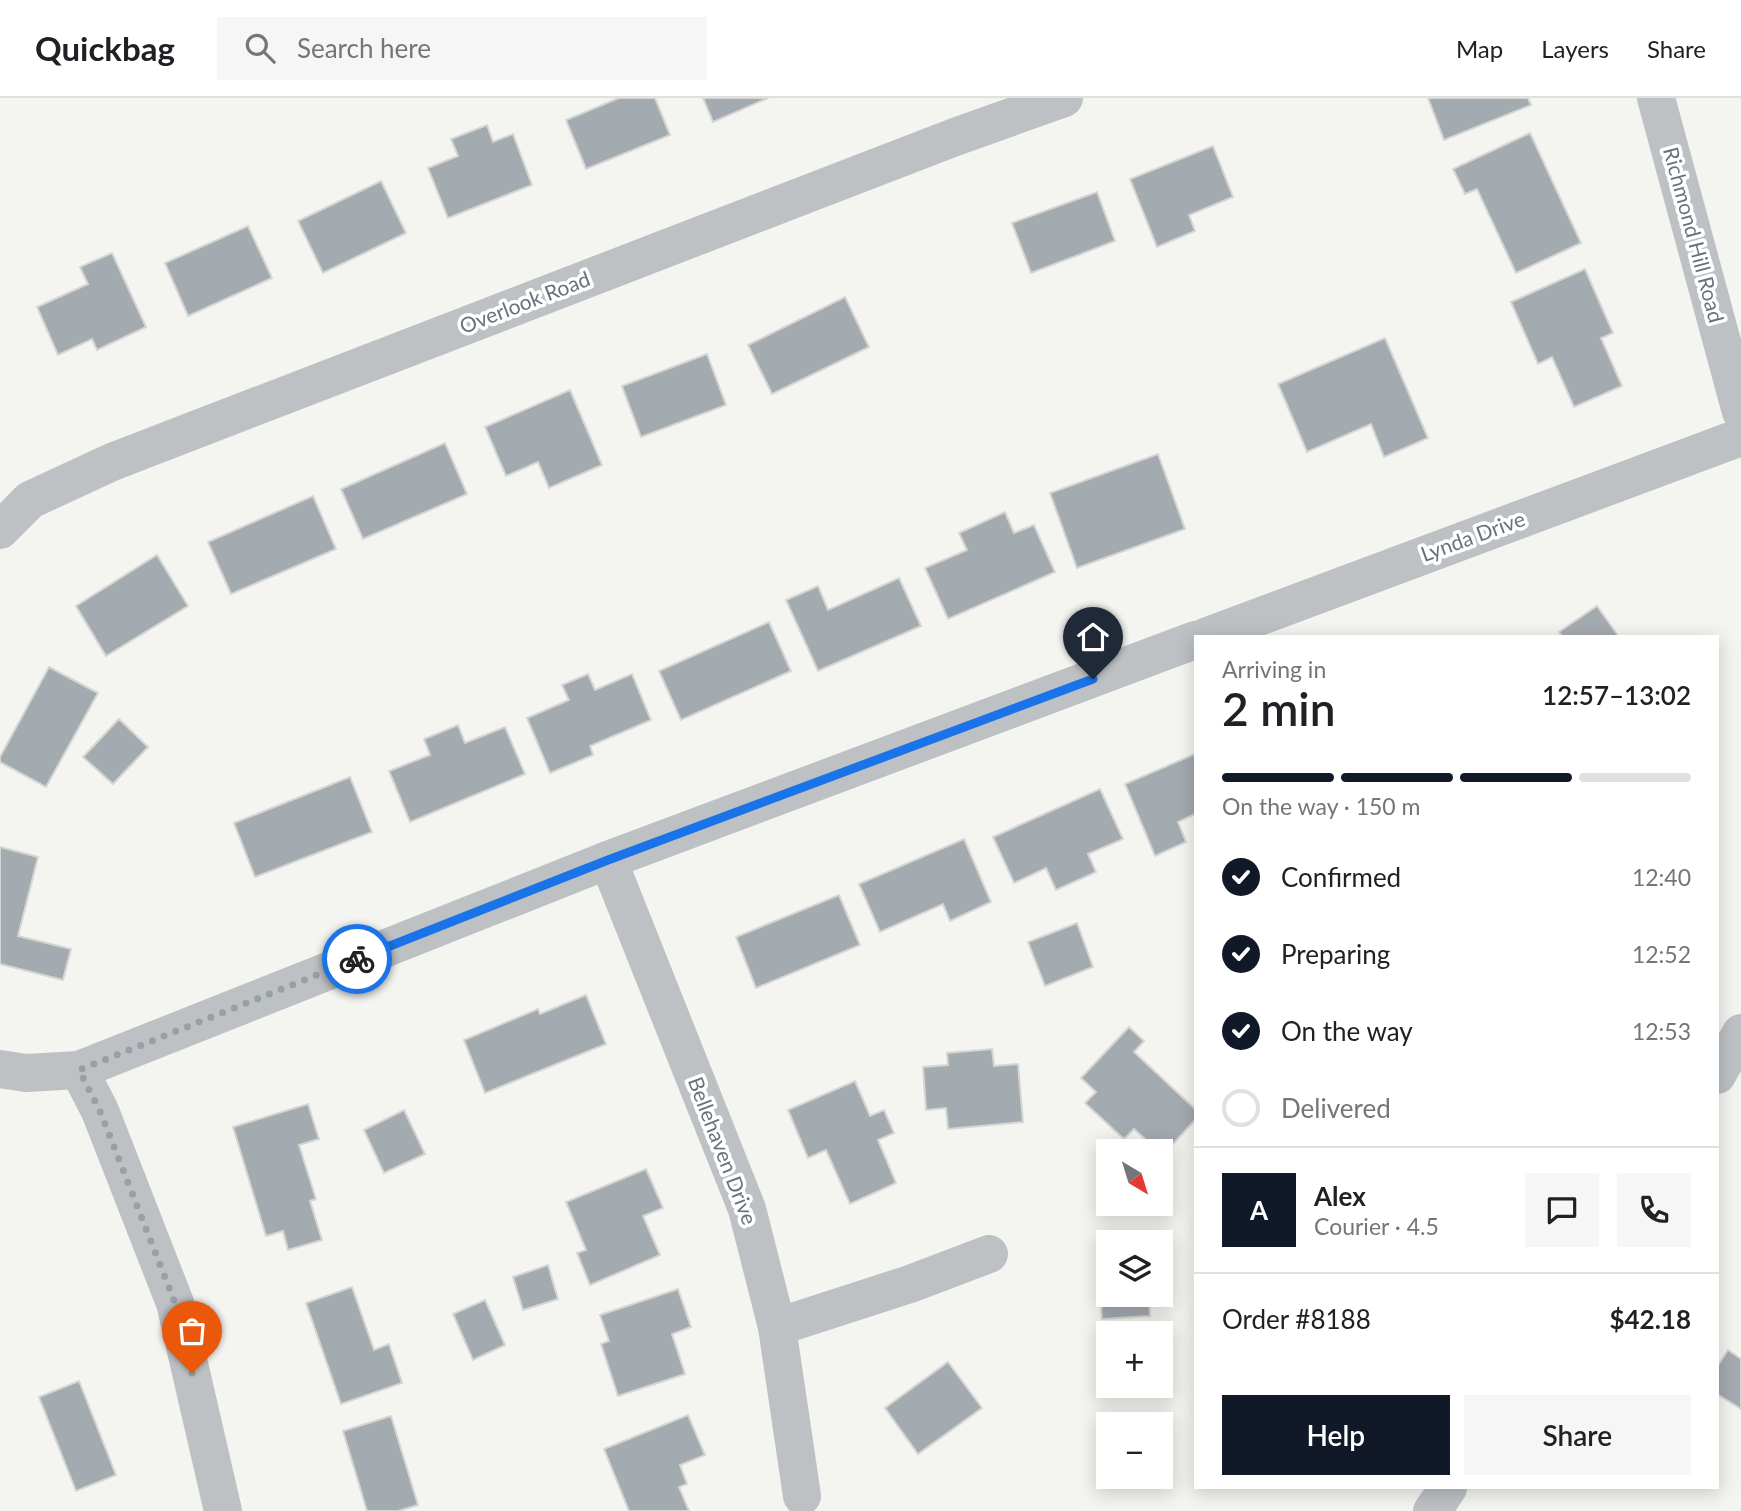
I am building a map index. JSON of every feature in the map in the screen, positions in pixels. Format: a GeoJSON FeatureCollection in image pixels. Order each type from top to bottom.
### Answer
{"type":"FeatureCollection","features":[{"type":"Feature","properties":{"kind":"street","name":"Overlook Road"},"geometry":{"type":"LineString","coordinates":[[0,530],[30,500],[112,462],[942,142],[1064,98]]}},
{"type":"Feature","properties":{"kind":"street","name":"Richmond Hill Road"},"geometry":{"type":"LineString","coordinates":[[1656,98],[1741,412]]}},
{"type":"Feature","properties":{"kind":"street","name":"Lynda Drive"},"geometry":{"type":"LineString","coordinates":[[1210,635],[1741,437]]}},
{"type":"Feature","properties":{"kind":"street"},"geometry":{"type":"LineString","coordinates":[[0,1069],[26,1073],[79,1070],[608,860],[1194,640]]}},
{"type":"Feature","properties":{"kind":"street","name":"Bellehaven Drive"},"geometry":{"type":"LineString","coordinates":[[608,860],[747,1209],[777,1327],[802,1496]]}},
{"type":"Feature","properties":{"kind":"street"},"geometry":{"type":"LineString","coordinates":[[1719,1071],[1741,1032]]}},
{"type":"Feature","properties":{"kind":"street"},"geometry":{"type":"LineString","coordinates":[[79,1070],[100,1111],[175,1303],[223,1511]]}},
{"type":"Feature","properties":{"kind":"street"},"geometry":{"type":"LineString","coordinates":[[777,1327],[910,1284],[989,1254]]}},
{"type":"Feature","properties":{"kind":"street"},"geometry":{"type":"LineString","coordinates":[[1432,1511],[1447,1489]]}},
{"type":"Feature","properties":{"kind":"building"},"geometry":{"type":"Polygon","coordinates":[[[619,98],[655,98],[670,135],[586,169],[566,120],[619,98]]]}},
{"type":"Feature","properties":{"kind":"building"},"geometry":{"type":"Polygon","coordinates":[[[703,98],[768,98],[713,122],[703,98]]]}},
{"type":"Feature","properties":{"kind":"building"},"geometry":{"type":"Polygon","coordinates":[[[1428,98],[1528,98],[1531,105],[1444,140],[1428,98]]]}},
{"type":"Feature","properties":{"kind":"building"},"geometry":{"type":"Polygon","coordinates":[[[487,125],[493,142],[513,134],[532,185],[448,218],[428,168],[458,156],[451,139],[487,125]]]}},
{"type":"Feature","properties":{"kind":"building"},"geometry":{"type":"Polygon","coordinates":[[[1530,133],[1581,243],[1516,273],[1477,189],[1465,194],[1453,169],[1530,133]]]}},
{"type":"Feature","properties":{"kind":"building"},"geometry":{"type":"Polygon","coordinates":[[[1213,146],[1233,197],[1189,215],[1195,231],[1157,247],[1130,179],[1213,146]]]}},
{"type":"Feature","properties":{"kind":"building"},"geometry":{"type":"Polygon","coordinates":[[[381,181],[406,233],[323,273],[298,221],[381,181]]]}},
{"type":"Feature","properties":{"kind":"building"},"geometry":{"type":"Polygon","coordinates":[[[1097,192],[1115,241],[1031,273],[1012,223],[1097,192]]]}},
{"type":"Feature","properties":{"kind":"building"},"geometry":{"type":"Polygon","coordinates":[[[248,226],[272,278],[188,316],[165,263],[248,226]]]}},
{"type":"Feature","properties":{"kind":"building"},"geometry":{"type":"Polygon","coordinates":[[[112,253],[146,327],[97,350],[92,339],[58,355],[37,307],[88,284],[80,267],[112,253]]]}},
{"type":"Feature","properties":{"kind":"building"},"geometry":{"type":"Polygon","coordinates":[[[1585,269],[1613,333],[1601,338],[1622,386],[1574,407],[1552,357],[1538,364],[1511,302],[1585,269]]]}},
{"type":"Feature","properties":{"kind":"building"},"geometry":{"type":"Polygon","coordinates":[[[845,297],[869,347],[772,394],[748,345],[845,297]]]}},
{"type":"Feature","properties":{"kind":"building"},"geometry":{"type":"Polygon","coordinates":[[[1385,338],[1428,438],[1384,457],[1371,424],[1307,452],[1278,384],[1385,338]]]}},
{"type":"Feature","properties":{"kind":"building"},"geometry":{"type":"Polygon","coordinates":[[[707,354],[726,405],[641,437],[622,386],[707,354]]]}},
{"type":"Feature","properties":{"kind":"building"},"geometry":{"type":"Polygon","coordinates":[[[570,390],[602,465],[549,488],[538,462],[506,476],[485,427],[570,390]]]}},
{"type":"Feature","properties":{"kind":"building"},"geometry":{"type":"Polygon","coordinates":[[[445,443],[467,494],[363,539],[341,489],[445,443]]]}},
{"type":"Feature","properties":{"kind":"building"},"geometry":{"type":"Polygon","coordinates":[[[1158,454],[1185,529],[1077,568],[1050,493],[1158,454]]]}},
{"type":"Feature","properties":{"kind":"building"},"geometry":{"type":"Polygon","coordinates":[[[313,496],[336,549],[231,594],[208,542],[313,496]]]}},
{"type":"Feature","properties":{"kind":"building"},"geometry":{"type":"Polygon","coordinates":[[[1005,512],[1014,533],[1034,525],[1055,572],[948,619],[925,568],[967,550],[959,533],[1005,512]]]}},
{"type":"Feature","properties":{"kind":"building"},"geometry":{"type":"Polygon","coordinates":[[[157,555],[188,606],[106,656],[76,606],[157,555]]]}},
{"type":"Feature","properties":{"kind":"building"},"geometry":{"type":"Polygon","coordinates":[[[899,578],[921,626],[818,671],[786,600],[818,586],[828,610],[899,578]]]}},
{"type":"Feature","properties":{"kind":"building"},"geometry":{"type":"Polygon","coordinates":[[[1597,606],[1618,635],[1561,635],[1559,632],[1597,606]]]}},
{"type":"Feature","properties":{"kind":"building"},"geometry":{"type":"Polygon","coordinates":[[[769,622],[791,671],[681,720],[659,671],[769,622]]]}},
{"type":"Feature","properties":{"kind":"building"},"geometry":{"type":"Polygon","coordinates":[[[49,667],[98,693],[46,787],[0,762],[0,757],[49,667]]]}},
{"type":"Feature","properties":{"kind":"building"},"geometry":{"type":"Polygon","coordinates":[[[588,674],[595,690],[632,674],[651,720],[590,746],[593,755],[550,773],[527,718],[569,700],[562,685],[588,674]]]}},
{"type":"Feature","properties":{"kind":"building"},"geometry":{"type":"Polygon","coordinates":[[[119,719],[148,747],[113,784],[83,757],[119,719]]]}},
{"type":"Feature","properties":{"kind":"building"},"geometry":{"type":"Polygon","coordinates":[[[458,725],[465,743],[505,727],[525,774],[410,822],[389,771],[430,755],[424,739],[458,725]]]}},
{"type":"Feature","properties":{"kind":"building"},"geometry":{"type":"Polygon","coordinates":[[[1194,754],[1194,814],[1178,822],[1186,842],[1155,856],[1125,784],[1194,754]]]}},
{"type":"Feature","properties":{"kind":"building"},"geometry":{"type":"Polygon","coordinates":[[[350,777],[372,832],[255,877],[234,823],[350,777]]]}},
{"type":"Feature","properties":{"kind":"building"},"geometry":{"type":"Polygon","coordinates":[[[1100,789],[1123,839],[1088,854],[1096,872],[1056,890],[1046,868],[1014,883],[993,837],[1100,789]]]}},
{"type":"Feature","properties":{"kind":"building"},"geometry":{"type":"Polygon","coordinates":[[[964,839],[991,902],[950,921],[943,904],[880,932],[859,884],[964,839]]]}},
{"type":"Feature","properties":{"kind":"building"},"geometry":{"type":"Polygon","coordinates":[[[0,847],[38,857],[18,936],[71,949],[63,980],[0,964],[0,847]]]}},
{"type":"Feature","properties":{"kind":"building"},"geometry":{"type":"Polygon","coordinates":[[[839,895],[860,945],[756,988],[736,937],[839,895]]]}},
{"type":"Feature","properties":{"kind":"building"},"geometry":{"type":"Polygon","coordinates":[[[1077,923],[1093,967],[1045,986],[1028,942],[1077,923]]]}},
{"type":"Feature","properties":{"kind":"building"},"geometry":{"type":"Polygon","coordinates":[[[586,995],[606,1044],[485,1093],[464,1040],[538,1009],[540,1014],[586,995]]]}},
{"type":"Feature","properties":{"kind":"building"},"geometry":{"type":"Polygon","coordinates":[[[1129,1027],[1144,1041],[1134,1052],[1194,1108],[1194,1121],[1173,1144],[1173,1139],[1145,1139],[1134,1129],[1124,1139],[1085,1103],[1096,1092],[1081,1078],[1129,1027]]]}},
{"type":"Feature","properties":{"kind":"building"},"geometry":{"type":"Polygon","coordinates":[[[992,1049],[994,1066],[1018,1064],[1023,1122],[948,1129],[946,1108],[926,1110],[923,1067],[948,1065],[947,1053],[992,1049]]]}},
{"type":"Feature","properties":{"kind":"building"},"geometry":{"type":"Polygon","coordinates":[[[855,1081],[870,1116],[884,1110],[894,1133],[878,1140],[896,1183],[850,1204],[826,1150],[808,1158],[788,1110],[855,1081]]]}},
{"type":"Feature","properties":{"kind":"building"},"geometry":{"type":"Polygon","coordinates":[[[308,1104],[319,1139],[299,1145],[316,1199],[310,1201],[322,1240],[288,1250],[283,1231],[266,1236],[233,1127],[308,1104]]]}},
{"type":"Feature","properties":{"kind":"building"},"geometry":{"type":"Polygon","coordinates":[[[404,1110],[425,1154],[384,1173],[364,1130],[404,1110]]]}},
{"type":"Feature","properties":{"kind":"building"},"geometry":{"type":"Polygon","coordinates":[[[646,1169],[663,1208],[643,1216],[660,1255],[590,1285],[577,1253],[586,1250],[566,1202],[646,1169]]]}},
{"type":"Feature","properties":{"kind":"building"},"geometry":{"type":"Polygon","coordinates":[[[548,1265],[558,1299],[523,1310],[513,1277],[548,1265]]]}},
{"type":"Feature","properties":{"kind":"building"},"geometry":{"type":"Polygon","coordinates":[[[352,1287],[374,1350],[389,1344],[402,1383],[341,1404],[306,1303],[352,1287]]]}},
{"type":"Feature","properties":{"kind":"building"},"geometry":{"type":"Polygon","coordinates":[[[678,1289],[691,1327],[672,1334],[685,1374],[618,1396],[601,1344],[609,1341],[600,1315],[678,1289]]]}},
{"type":"Feature","properties":{"kind":"building"},"geometry":{"type":"Polygon","coordinates":[[[485,1300],[505,1345],[473,1360],[453,1314],[485,1300]]]}},
{"type":"Feature","properties":{"kind":"building"},"geometry":{"type":"Polygon","coordinates":[[[1101,1307],[1150,1307],[1150,1316],[1102,1319],[1101,1307]]]}},
{"type":"Feature","properties":{"kind":"building"},"geometry":{"type":"Polygon","coordinates":[[[1728,1350],[1741,1359],[1741,1409],[1719,1395],[1719,1364],[1728,1350]]]}},
{"type":"Feature","properties":{"kind":"building"},"geometry":{"type":"Polygon","coordinates":[[[948,1362],[982,1408],[918,1454],[885,1408],[948,1362]]]}},
{"type":"Feature","properties":{"kind":"building"},"geometry":{"type":"Polygon","coordinates":[[[79,1381],[116,1475],[76,1491],[39,1397],[79,1381]]]}},
{"type":"Feature","properties":{"kind":"building"},"geometry":{"type":"Polygon","coordinates":[[[688,1415],[705,1455],[680,1465],[687,1484],[679,1487],[689,1511],[629,1511],[604,1449],[688,1415]]]}},
{"type":"Feature","properties":{"kind":"building"},"geometry":{"type":"Polygon","coordinates":[[[391,1416],[418,1505],[398,1511],[367,1511],[343,1431],[391,1416]]]}},
{"type":"Feature","properties":{"kind":"way so far"},"geometry":{"type":"LineString","coordinates":[[192,1373],[175,1303],[100,1111],[79,1070],[357,959]]}},
{"type":"Feature","properties":{"kind":"route"},"geometry":{"type":"LineString","coordinates":[[357,959],[608,860],[1093,679]]}}]}
